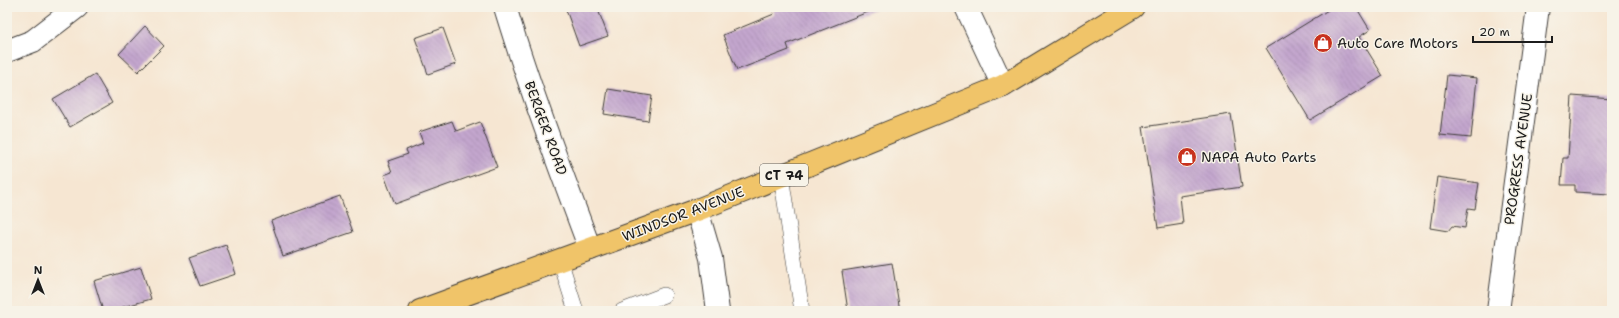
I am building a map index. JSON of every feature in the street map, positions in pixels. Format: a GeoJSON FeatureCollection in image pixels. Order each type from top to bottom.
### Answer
{"type":"FeatureCollection","features":[{"type":"Feature","properties":{"kind":"main road","name":"WINDSOR AVENUE"},"geometry":{"type":"LineString","coordinates":[[420,311],[697,210],[1003,86],[1133,7]]}},
{"type":"Feature","properties":{"kind":"street"},"geometry":{"type":"LineString","coordinates":[[7,51],[33,41],[77,7]]}},
{"type":"Feature","properties":{"kind":"street","name":"BERGER ROAD"},"geometry":{"type":"LineString","coordinates":[[505,7],[558,164],[590,249]]}},
{"type":"Feature","properties":{"kind":"street"},"geometry":{"type":"LineString","coordinates":[[966,7],[1003,86]]}},
{"type":"Feature","properties":{"kind":"street","name":"PROGRESS AVENUE"},"geometry":{"type":"LineString","coordinates":[[1498,311],[1538,7]]}},
{"type":"Feature","properties":{"kind":"street"},"geometry":{"type":"LineString","coordinates":[[697,210],[711,258],[718,311]]}},
{"type":"Feature","properties":{"kind":"lane"},"geometry":{"type":"LineString","coordinates":[[781,176],[802,311]]}},
{"type":"Feature","properties":{"kind":"lane"},"geometry":{"type":"LineString","coordinates":[[560,260],[576,311]]}},
{"type":"Feature","properties":{"kind":"lane"},"geometry":{"type":"LineString","coordinates":[[622,311],[664,295]]}},
{"type":"Feature","properties":{"kind":"building"},"geometry":{"type":"Polygon","coordinates":[[[565,7],[597,7],[608,36],[579,46],[565,7]]]}},
{"type":"Feature","properties":{"kind":"building"},"geometry":{"type":"Polygon","coordinates":[[[771,7],[878,8],[787,44],[789,50],[737,70],[723,35],[774,14],[771,7]]]}},
{"type":"Feature","properties":{"kind":"building"},"geometry":{"type":"Polygon","coordinates":[[[1333,7],[1356,7],[1370,30],[1359,37],[1383,76],[1310,120],[1266,48],[1333,7]]]}},
{"type":"Feature","properties":{"kind":"building"},"geometry":{"type":"Polygon","coordinates":[[[145,26],[164,46],[138,72],[119,54],[145,26]]]}},
{"type":"Feature","properties":{"kind":"building"},"geometry":{"type":"Polygon","coordinates":[[[443,28],[456,64],[428,74],[415,38],[443,28]]]}},
{"type":"Feature","properties":{"kind":"building"},"geometry":{"type":"Polygon","coordinates":[[[95,74],[112,103],[70,127],[53,99],[95,74]]]}},
{"type":"Feature","properties":{"kind":"building"},"geometry":{"type":"Polygon","coordinates":[[[1447,75],[1477,78],[1471,138],[1440,135],[1447,75]]]}},
{"type":"Feature","properties":{"kind":"building"},"geometry":{"type":"Polygon","coordinates":[[[608,89],[652,96],[648,121],[604,114],[608,89]]]}},
{"type":"Feature","properties":{"kind":"building"},"geometry":{"type":"Polygon","coordinates":[[[1572,96],[1612,99],[1610,194],[1575,192],[1575,185],[1561,185],[1563,158],[1568,158],[1572,96]]]}},
{"type":"Feature","properties":{"kind":"building"},"geometry":{"type":"Polygon","coordinates":[[[1231,114],[1242,187],[1180,196],[1183,224],[1158,228],[1143,127],[1231,114]]]}},
{"type":"Feature","properties":{"kind":"building"},"geometry":{"type":"Polygon","coordinates":[[[452,121],[456,131],[480,122],[497,167],[395,204],[384,175],[392,172],[388,161],[408,154],[406,150],[423,143],[419,132],[452,121]]]}},
{"type":"Feature","properties":{"kind":"building"},"geometry":{"type":"Polygon","coordinates":[[[1437,177],[1479,183],[1475,209],[1468,208],[1465,228],[1452,226],[1448,231],[1430,228],[1437,177]]]}},
{"type":"Feature","properties":{"kind":"building"},"geometry":{"type":"Polygon","coordinates":[[[340,196],[353,232],[283,256],[271,221],[340,196]]]}},
{"type":"Feature","properties":{"kind":"building"},"geometry":{"type":"Polygon","coordinates":[[[226,245],[236,274],[200,286],[189,258],[226,245]]]}},
{"type":"Feature","properties":{"kind":"building"},"geometry":{"type":"Polygon","coordinates":[[[892,263],[900,311],[848,311],[842,271],[892,263]]]}},
{"type":"Feature","properties":{"kind":"building"},"geometry":{"type":"Polygon","coordinates":[[[141,267],[151,299],[109,311],[103,311],[94,281],[141,267]]]}},
{"type":"Feature","properties":{"kind":"place","name":"Auto Care Motors"},"geometry":{"type":"Point","coordinates":[1323,43]}},
{"type":"Feature","properties":{"kind":"place","name":"NAPA Auto Parts"},"geometry":{"type":"Point","coordinates":[1187,157]}}]}
